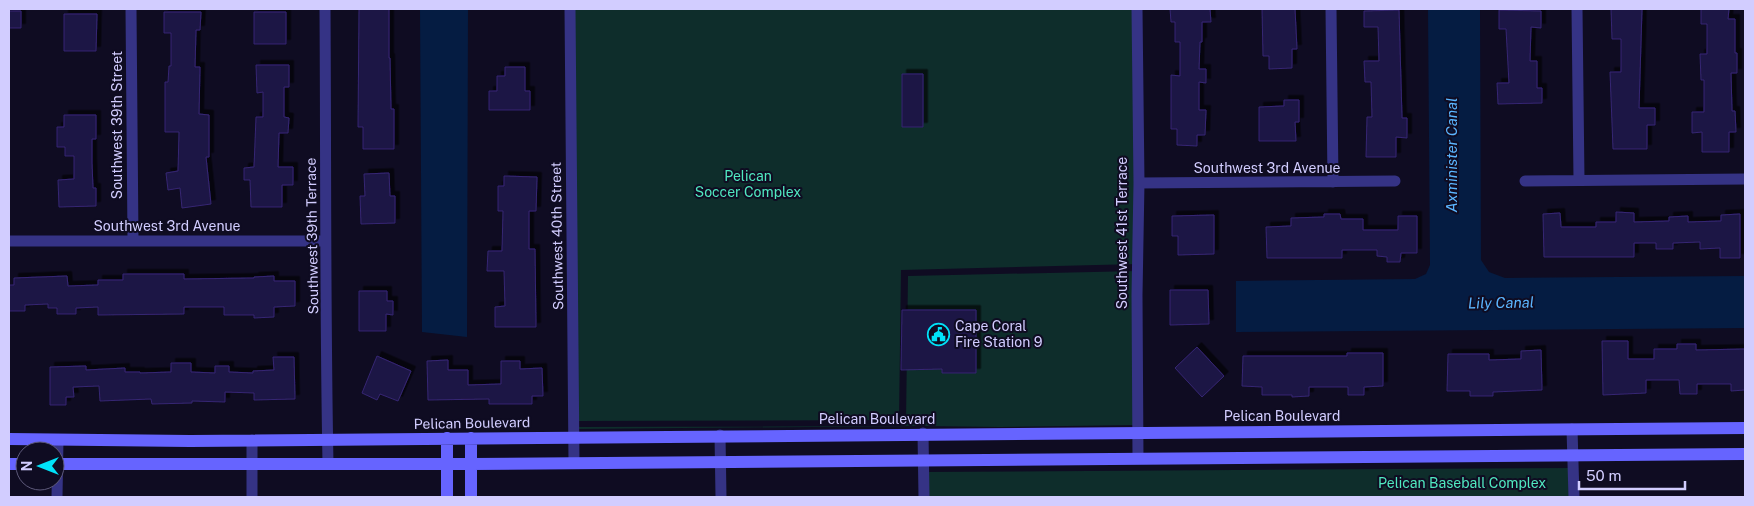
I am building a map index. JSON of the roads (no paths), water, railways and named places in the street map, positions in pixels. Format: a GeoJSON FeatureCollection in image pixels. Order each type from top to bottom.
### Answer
{"type":"FeatureCollection","features":[{"type":"Feature","properties":{"kind":"street","name":"Southwest 39th Street"},"geometry":{"type":"LineString","coordinates":[[131,9],[133,240]]}},
{"type":"Feature","properties":{"kind":"street","name":"Southwest 39th Terrace"},"geometry":{"type":"LineString","coordinates":[[325,9],[325,240],[328,311],[328,463]]}},
{"type":"Feature","properties":{"kind":"street","name":"Southwest 40th Street"},"geometry":{"type":"LineString","coordinates":[[570,9],[574,463]]}},
{"type":"Feature","properties":{"kind":"street","name":"Southwest 41st Terrace"},"geometry":{"type":"LineString","coordinates":[[1137,9],[1139,183],[1137,295],[1138,458]]}},
{"type":"Feature","properties":{"kind":"street"},"geometry":{"type":"LineString","coordinates":[[1331,9],[1333,182]]}},
{"type":"Feature","properties":{"kind":"street"},"geometry":{"type":"LineString","coordinates":[[1577,9],[1579,180]]}},
{"type":"Feature","properties":{"kind":"street"},"geometry":{"type":"LineString","coordinates":[[1525,181],[1745,179]]}},
{"type":"Feature","properties":{"kind":"street","name":"Southwest 3rd Avenue"},"geometry":{"type":"LineString","coordinates":[[1139,183],[1395,182]]}},
{"type":"Feature","properties":{"kind":"street","name":"Southwest 3rd Avenue"},"geometry":{"type":"LineString","coordinates":[[9,241],[325,240]]}},
{"type":"Feature","properties":{"kind":"street","name":"Pelican Boulevard"},"geometry":{"type":"LineString","coordinates":[[9,439],[252,440],[924,433],[1000,435],[1138,432],[1745,428]]}},
{"type":"Feature","properties":{"kind":"street"},"geometry":{"type":"LineString","coordinates":[[1572,429],[1574,497]]}},
{"type":"Feature","properties":{"kind":"street"},"geometry":{"type":"LineString","coordinates":[[924,433],[924,497]]}},
{"type":"Feature","properties":{"kind":"street"},"geometry":{"type":"LineString","coordinates":[[720,435],[722,497]]}},
{"type":"Feature","properties":{"kind":"street"},"geometry":{"type":"LineString","coordinates":[[447,438],[447,497]]}},
{"type":"Feature","properties":{"kind":"street"},"geometry":{"type":"LineString","coordinates":[[471,438],[471,497]]}},
{"type":"Feature","properties":{"kind":"street"},"geometry":{"type":"LineString","coordinates":[[252,440],[252,497]]}},
{"type":"Feature","properties":{"kind":"street"},"geometry":{"type":"LineString","coordinates":[[65,464],[471,464],[1745,454]]}},
{"type":"Feature","properties":{"kind":"water"},"geometry":{"type":"Polygon","coordinates":[[[420,9],[468,9],[467,337],[422,332],[420,9]]]}},
{"type":"Feature","properties":{"kind":"water"},"geometry":{"type":"Polygon","coordinates":[[[1428,9],[1480,9],[1481,260],[1489,272],[1505,278],[1745,276],[1745,328],[1236,332],[1236,281],[1415,279],[1426,274],[1430,265],[1428,9]]]}},
{"type":"Feature","properties":{"kind":"place","name":"Cape Coral Fire Station 9"},"geometry":{"type":"Point","coordinates":[939,334]}},
{"type":"Feature","properties":{"kind":"water label","name":"Axminister Canal"},"geometry":{"type":"Point","coordinates":[1452,155]}},
{"type":"Feature","properties":{"kind":"water label","name":"Lily Canal"},"geometry":{"type":"Point","coordinates":[1501,303]}},
{"type":"Feature","properties":{"kind":"park label","name":"Pelican Soccer Complex"},"geometry":{"type":"Point","coordinates":[748,184]}},
{"type":"Feature","properties":{"kind":"park label","name":"Pelican Baseball Complex"},"geometry":{"type":"Point","coordinates":[1462,483]}}]}
